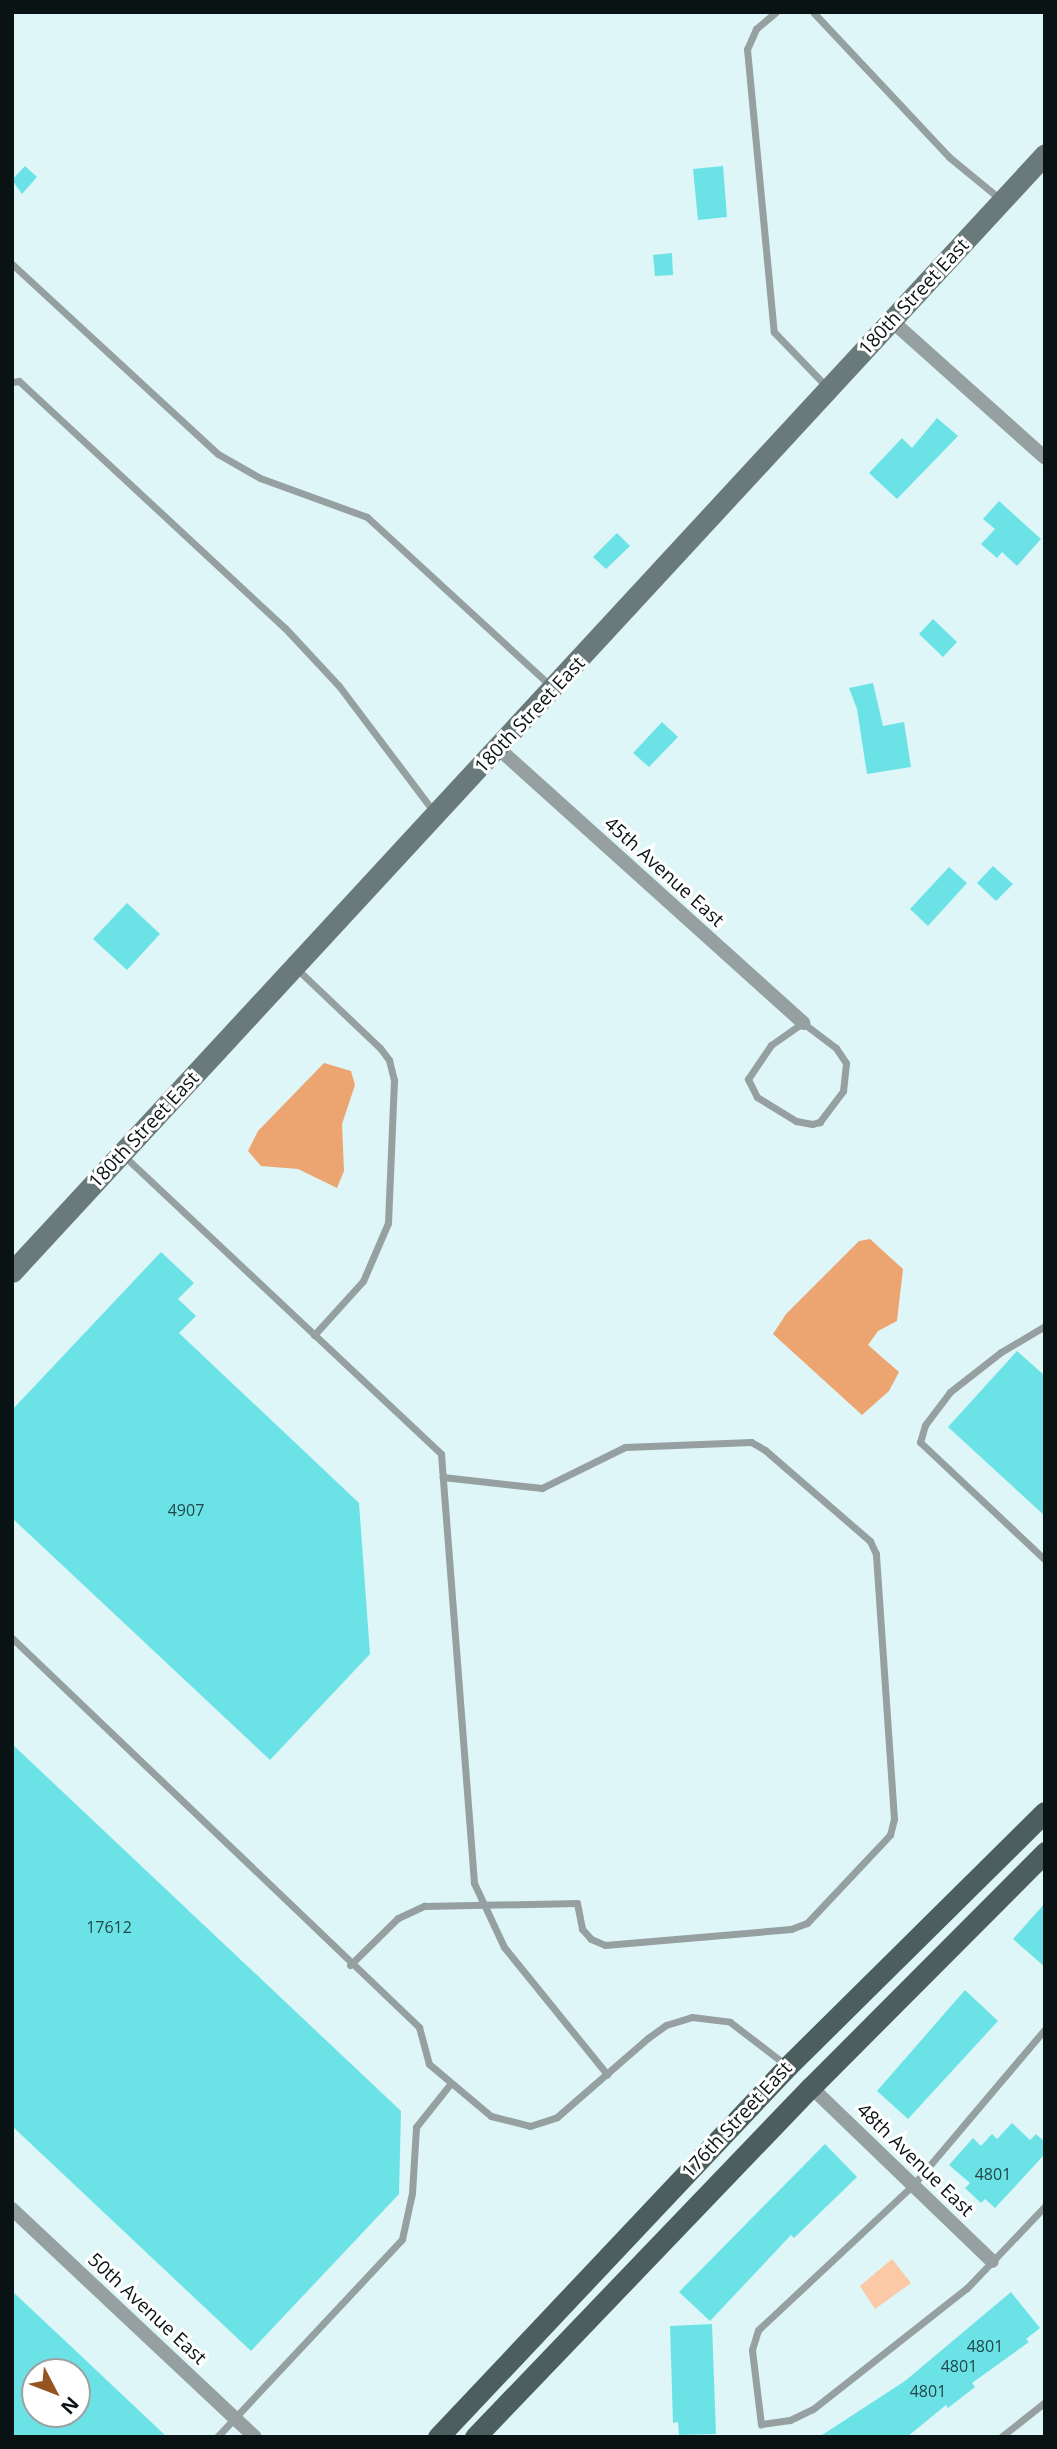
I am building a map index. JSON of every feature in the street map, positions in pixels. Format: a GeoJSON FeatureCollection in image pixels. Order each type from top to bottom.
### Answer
{"type":"FeatureCollection","features":[{"type":"Feature","properties":{"kind":"main road","name":"176th Street East"},"geometry":{"type":"LineString","coordinates":[[438,2437],[788,2066],[1045,1812]]}},
{"type":"Feature","properties":{"kind":"main road","name":"176th Street East"},"geometry":{"type":"LineString","coordinates":[[475,2437],[811,2087],[1045,1853]]}},
{"type":"Feature","properties":{"kind":"main road"},"geometry":{"type":"LineString","coordinates":[[838,2060],[859,2024],[971,1906],[968,1891]]}},
{"type":"Feature","properties":{"kind":"street","name":"180th Street East"},"geometry":{"type":"LineString","coordinates":[[12,1272],[1045,155]]}},
{"type":"Feature","properties":{"kind":"street"},"geometry":{"type":"LineString","coordinates":[[892,321],[1045,458]]}},
{"type":"Feature","properties":{"kind":"street","name":"45th Avenue East"},"geometry":{"type":"LineString","coordinates":[[498,748],[803,1023]]}},
{"type":"Feature","properties":{"kind":"street","name":"48th Avenue East"},"geometry":{"type":"LineString","coordinates":[[811,2087],[992,2262]]}},
{"type":"Feature","properties":{"kind":"street","name":"50th Avenue East"},"geometry":{"type":"LineString","coordinates":[[12,2209],[255,2437]]}},
{"type":"Feature","properties":{"kind":"lane"},"geometry":{"type":"LineString","coordinates":[[776,12],[756,29],[747,49],[774,332],[830,389]]}},
{"type":"Feature","properties":{"kind":"lane"},"geometry":{"type":"LineString","coordinates":[[813,12],[949,157],[1002,201]]}},
{"type":"Feature","properties":{"kind":"lane"},"geometry":{"type":"LineString","coordinates":[[12,264],[218,454],[260,478],[367,517],[554,689]]}},
{"type":"Feature","properties":{"kind":"lane"},"geometry":{"type":"LineString","coordinates":[[12,382],[19,381],[285,628],[339,686],[437,815]]}},
{"type":"Feature","properties":{"kind":"lane"},"geometry":{"type":"LineString","coordinates":[[295,968],[380,1048],[389,1060],[394,1080],[388,1223],[363,1281],[314,1335]]}},
{"type":"Feature","properties":{"kind":"lane"},"geometry":{"type":"LineString","coordinates":[[803,1023],[836,1048],[846,1063],[843,1091],[820,1122],[813,1124],[796,1121],[757,1097],[748,1079],[771,1045],[803,1023]]}},
{"type":"Feature","properties":{"kind":"lane"},"geometry":{"type":"LineString","coordinates":[[122,1154],[441,1454],[472,1867],[480,1901],[504,1947],[607,2074]]}},
{"type":"Feature","properties":{"kind":"lane"},"geometry":{"type":"LineString","coordinates":[[1045,1326],[1000,1352],[950,1392],[925,1425],[920,1442],[1045,1560]]}},
{"type":"Feature","properties":{"kind":"lane"},"geometry":{"type":"LineString","coordinates":[[350,1965],[410,1911],[480,1901],[577,1903],[582,1929],[605,1945],[792,1929],[807,1923],[891,1835],[894,1819],[876,1554],[870,1541],[751,1442],[625,1447],[542,1488],[443,1478]]}},
{"type":"Feature","properties":{"kind":"lane"},"geometry":{"type":"LineString","coordinates":[[12,1638],[350,1965],[419,2027],[429,2064],[491,2116],[530,2126],[557,2117],[666,2025],[692,2017],[730,2022],[788,2066]]}},
{"type":"Feature","properties":{"kind":"lane"},"geometry":{"type":"LineString","coordinates":[[1045,2029],[913,2185],[756,2334],[752,2350],[761,2424],[790,2420],[813,2409],[967,2288],[1045,2206]]}},
{"type":"Feature","properties":{"kind":"lane"},"geometry":{"type":"LineString","coordinates":[[218,2437],[402,2239],[412,2193],[416,2127],[451,2083]]}},
{"type":"Feature","properties":{"kind":"lane"},"geometry":{"type":"LineString","coordinates":[[1000,2437],[1045,2402]]}},
{"type":"Feature","properties":{"kind":"shaded area"},"geometry":{"type":"Polygon","coordinates":[[[324,1063],[351,1071],[355,1085],[342,1124],[344,1171],[337,1188],[298,1169],[261,1166],[248,1151],[258,1131],[324,1063]]]}},
{"type":"Feature","properties":{"kind":"shaded area"},"geometry":{"type":"Polygon","coordinates":[[[870,1239],[903,1269],[897,1321],[878,1331],[868,1345],[899,1372],[889,1391],[862,1415],[773,1334],[786,1314],[859,1241],[870,1239]]]}},
{"type":"Feature","properties":{"kind":"shaded area"},"geometry":{"type":"Polygon","coordinates":[[[892,2259],[911,2283],[875,2309],[860,2286],[892,2259]]]}},
{"type":"Feature","properties":{"kind":"building"},"geometry":{"type":"Polygon","coordinates":[[[25,166],[37,177],[22,194],[12,180],[25,166]]]}},
{"type":"Feature","properties":{"kind":"building"},"geometry":{"type":"Polygon","coordinates":[[[723,166],[727,217],[698,220],[693,169],[723,166]]]}},
{"type":"Feature","properties":{"kind":"building"},"geometry":{"type":"Polygon","coordinates":[[[672,253],[673,275],[655,276],[653,255],[672,253]]]}},
{"type":"Feature","properties":{"kind":"building"},"geometry":{"type":"Polygon","coordinates":[[[937,418],[958,436],[897,499],[869,473],[902,438],[912,448],[937,418]]]}},
{"type":"Feature","properties":{"kind":"building"},"geometry":{"type":"Polygon","coordinates":[[[999,501],[1041,539],[1017,566],[1002,552],[997,558],[981,544],[995,529],[983,519],[999,501]]]}},
{"type":"Feature","properties":{"kind":"building"},"geometry":{"type":"Polygon","coordinates":[[[617,533],[630,546],[606,569],[593,557],[617,533]]]}},
{"type":"Feature","properties":{"kind":"building"},"geometry":{"type":"Polygon","coordinates":[[[933,619],[957,642],[943,657],[919,634],[933,619]]]}},
{"type":"Feature","properties":{"kind":"building"},"geometry":{"type":"Polygon","coordinates":[[[873,683],[883,726],[904,722],[911,767],[867,774],[857,709],[849,688],[873,683]]]}},
{"type":"Feature","properties":{"kind":"building"},"geometry":{"type":"Polygon","coordinates":[[[662,722],[678,737],[649,767],[633,753],[662,722]]]}},
{"type":"Feature","properties":{"kind":"building"},"geometry":{"type":"Polygon","coordinates":[[[993,866],[1013,884],[996,901],[977,883],[993,866]]]}},
{"type":"Feature","properties":{"kind":"building"},"geometry":{"type":"Polygon","coordinates":[[[949,867],[967,883],[928,926],[910,909],[949,867]]]}},
{"type":"Feature","properties":{"kind":"building"},"geometry":{"type":"Polygon","coordinates":[[[127,903],[160,934],[127,970],[93,939],[127,903]]]}},
{"type":"Feature","properties":{"kind":"building"},"geometry":{"type":"Polygon","coordinates":[[[161,1252],[194,1283],[178,1299],[196,1316],[179,1333],[359,1503],[370,1654],[270,1760],[12,1518],[12,1410],[161,1252]]]}},
{"type":"Feature","properties":{"kind":"building"},"geometry":{"type":"Polygon","coordinates":[[[1017,1351],[1045,1376],[1045,1516],[948,1427],[1017,1351]]]}},
{"type":"Feature","properties":{"kind":"building"},"geometry":{"type":"Polygon","coordinates":[[[12,1744],[401,2111],[399,2194],[251,2351],[12,2126],[12,1744]]]}},
{"type":"Feature","properties":{"kind":"building"},"geometry":{"type":"Polygon","coordinates":[[[1045,1903],[1045,1967],[1013,1939],[1045,1903]]]}},
{"type":"Feature","properties":{"kind":"building"},"geometry":{"type":"Polygon","coordinates":[[[965,1990],[998,2021],[908,2119],[877,2091],[965,1990]]]}},
{"type":"Feature","properties":{"kind":"building"},"geometry":{"type":"Polygon","coordinates":[[[1012,2123],[1030,2140],[1036,2134],[1045,2142],[1045,2154],[995,2208],[985,2199],[981,2203],[965,2188],[970,2183],[949,2165],[973,2138],[981,2146],[992,2134],[997,2139],[1012,2123]]]}},
{"type":"Feature","properties":{"kind":"building"},"geometry":{"type":"Polygon","coordinates":[[[825,2144],[857,2177],[794,2238],[791,2235],[710,2321],[679,2292],[825,2144]]]}},
{"type":"Feature","properties":{"kind":"building"},"geometry":{"type":"Polygon","coordinates":[[[12,2291],[83,2358],[21,2358],[21,2428],[91,2428],[91,2365],[167,2437],[12,2437],[12,2291]]]}},
{"type":"Feature","properties":{"kind":"building"},"geometry":{"type":"Polygon","coordinates":[[[1011,2292],[1040,2328],[1026,2339],[1029,2342],[972,2383],[975,2387],[948,2408],[946,2405],[907,2437],[819,2437],[905,2381],[1011,2292]]]}},
{"type":"Feature","properties":{"kind":"building"},"geometry":{"type":"Polygon","coordinates":[[[712,2324],[716,2434],[679,2435],[678,2422],[673,2423],[670,2326],[712,2324]]]}}]}
